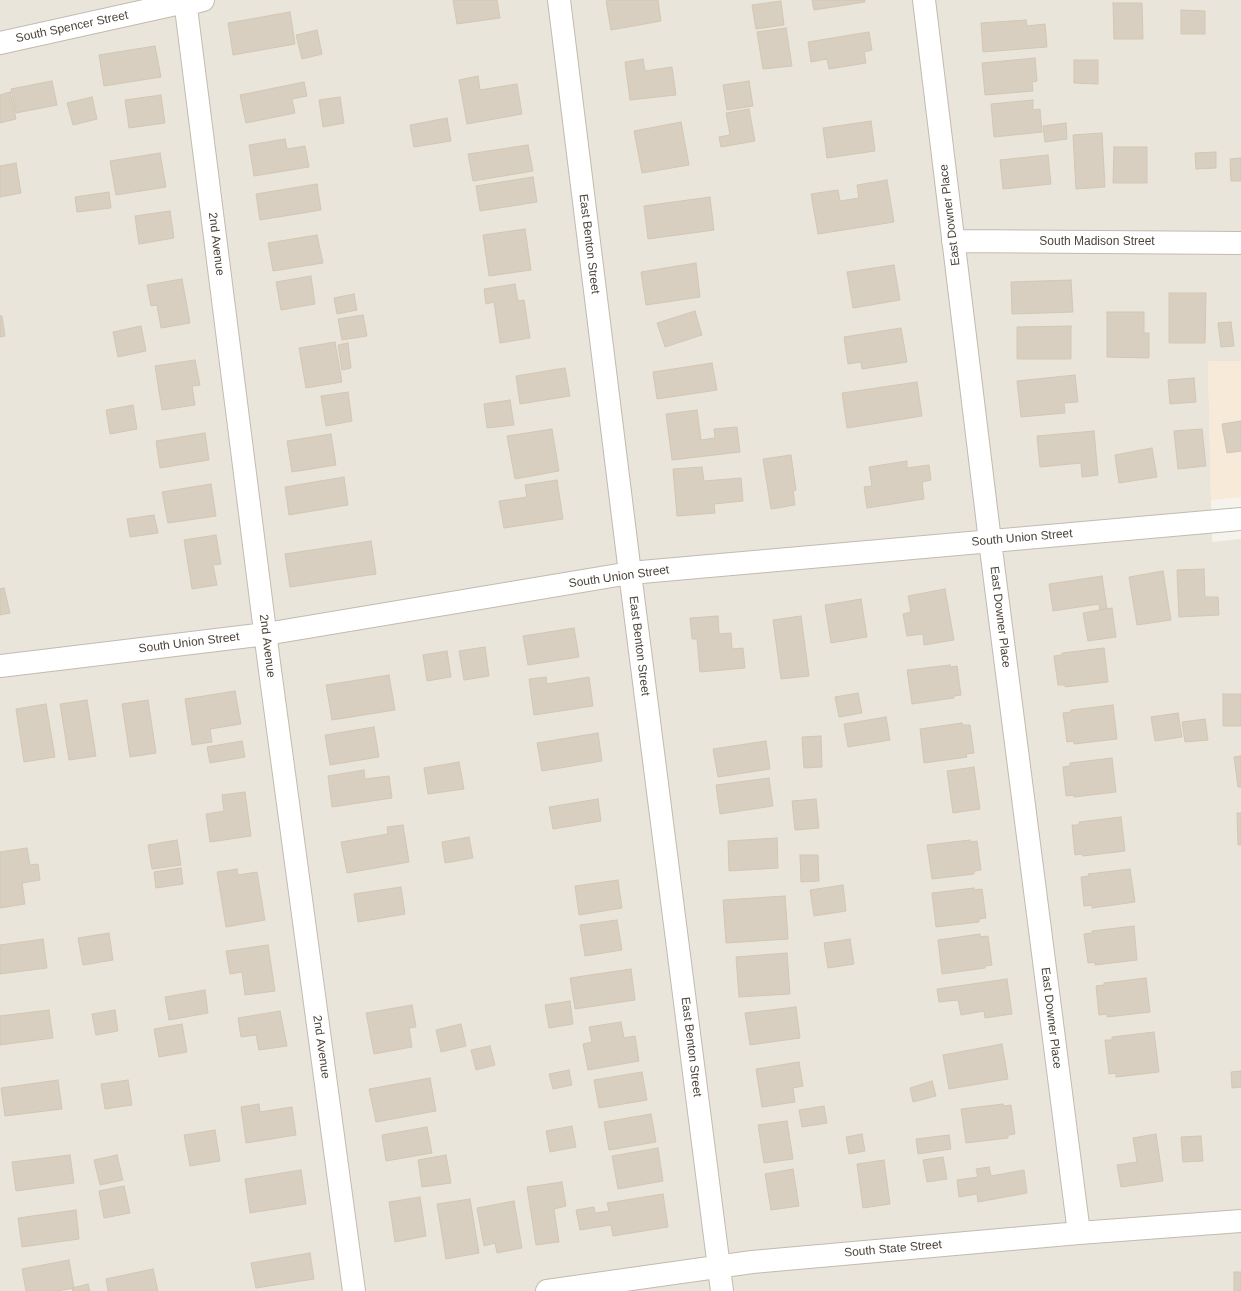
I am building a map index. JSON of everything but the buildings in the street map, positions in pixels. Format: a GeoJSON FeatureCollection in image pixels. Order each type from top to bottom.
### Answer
{"type":"FeatureCollection","features":[{"type":"Feature","properties":{"kind":"street","name":"East Benton Street"},"geometry":{"type":"LineString","coordinates":[[558,0],[722,1291]]}},
{"type":"Feature","properties":{"kind":"street","name":"East Downer Place"},"geometry":{"type":"LineString","coordinates":[[924,0],[990,541],[1079,1232]]}},
{"type":"Feature","properties":{"kind":"street","name":"South Spencer Street"},"geometry":{"type":"LineString","coordinates":[[0,43],[191,1]]}},
{"type":"Feature","properties":{"kind":"street","name":"2nd Avenue"},"geometry":{"type":"LineString","coordinates":[[191,1],[266,634],[354,1291]]}},
{"type":"Feature","properties":{"kind":"street","name":"South Madison Street"},"geometry":{"type":"LineString","coordinates":[[953,241],[1241,243]]}},
{"type":"Feature","properties":{"kind":"street","name":"South Union Street"},"geometry":{"type":"LineString","coordinates":[[0,666],[266,634],[630,573],[1241,519]]}},
{"type":"Feature","properties":{"kind":"street","name":"South State Street"},"geometry":{"type":"LineString","coordinates":[[547,1291],[719,1266],[1079,1232],[1241,1221]]}},
{"type":"Feature","properties":{"kind":"shaded area"},"geometry":{"type":"Polygon","coordinates":[[[0,0],[1241,0],[1241,361],[1208,361],[1212,542],[1241,539],[1241,1291],[0,1291],[0,0]]]}},
{"type":"Feature","properties":{"kind":"shaded area"},"geometry":{"type":"Polygon","coordinates":[[[1208,361],[1241,361],[1241,497],[1211,500],[1208,361]]]}}]}
